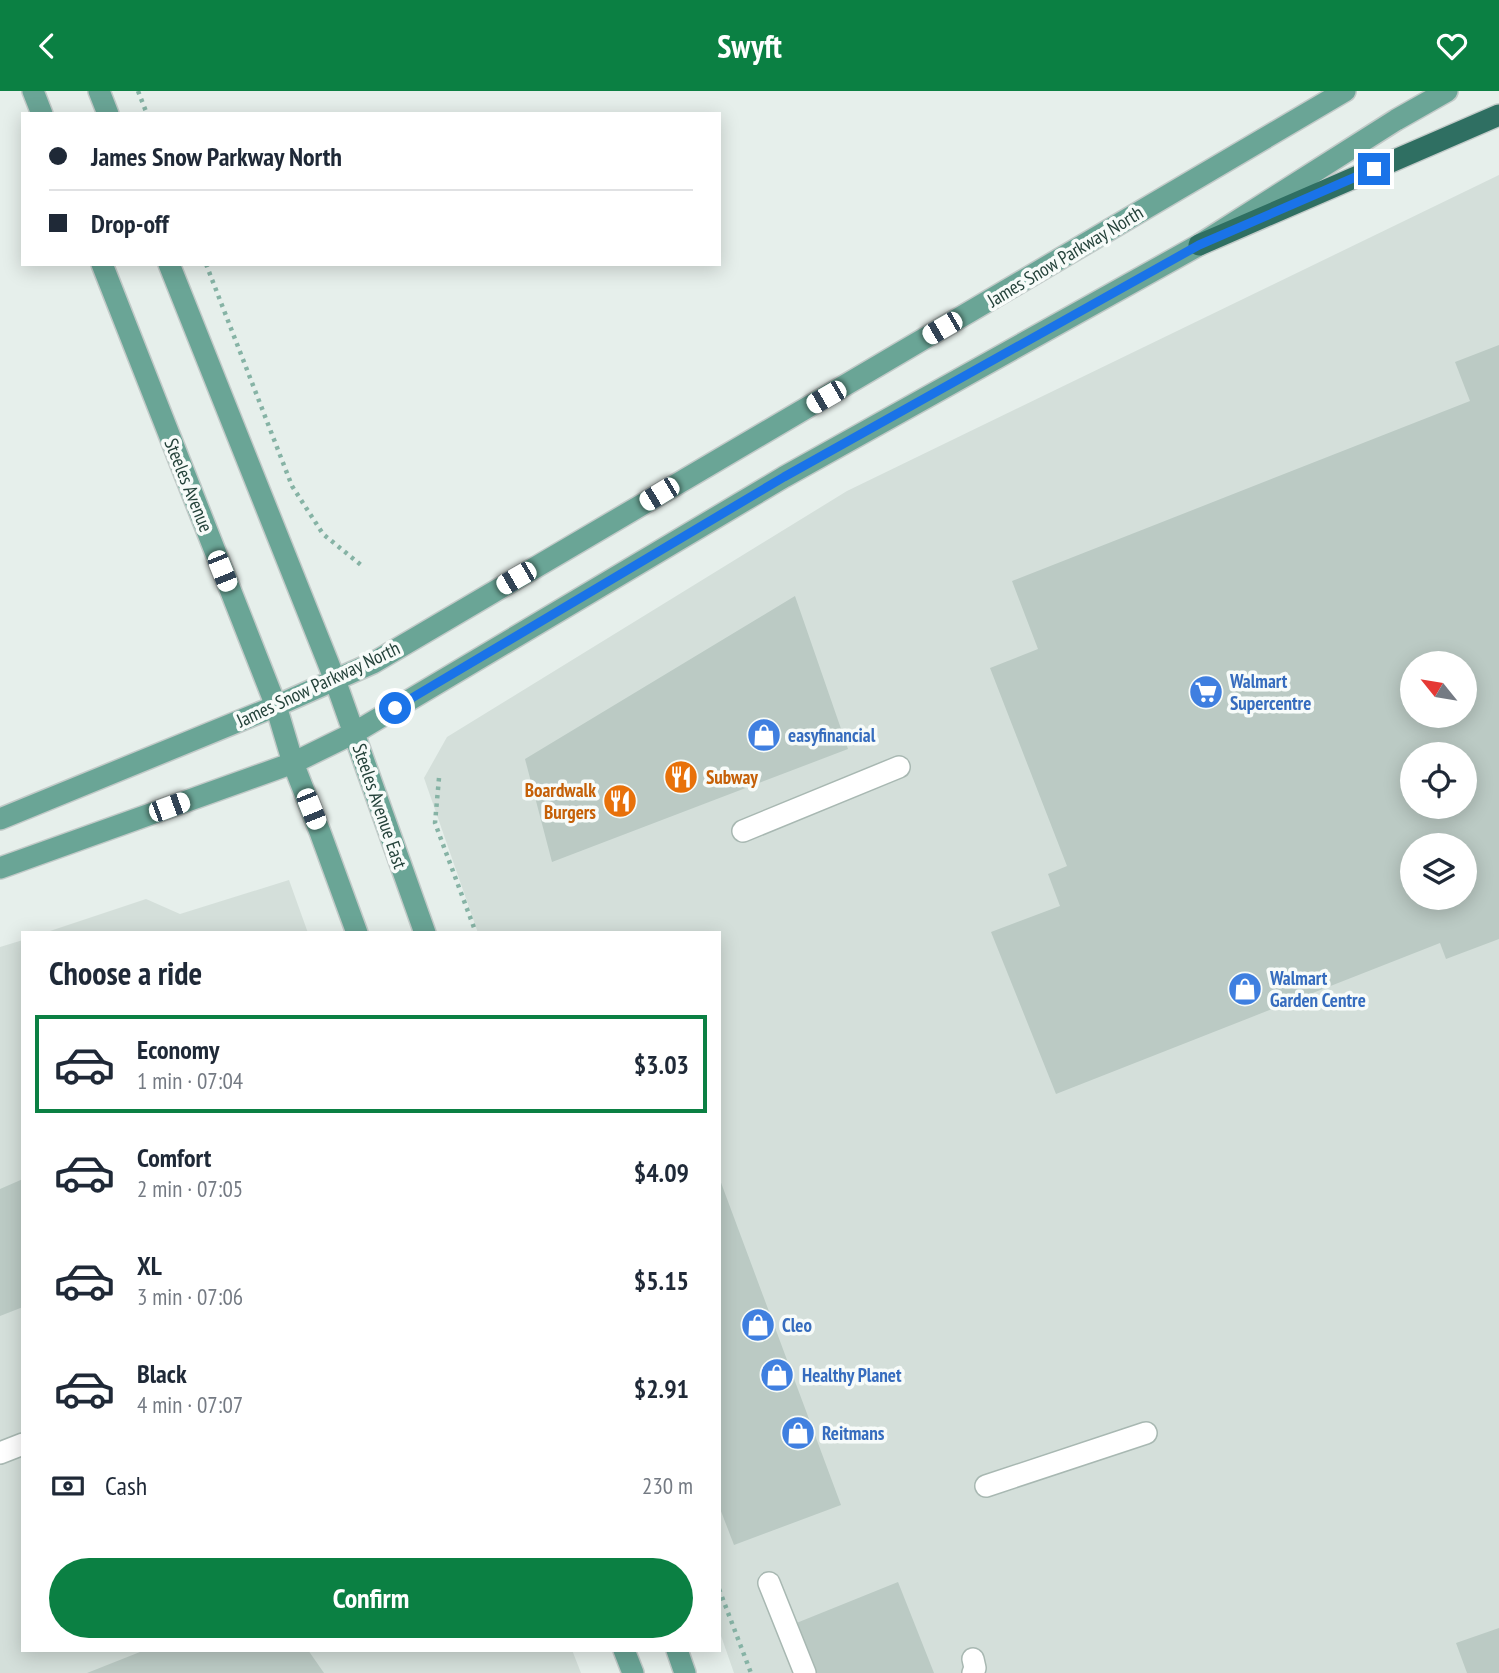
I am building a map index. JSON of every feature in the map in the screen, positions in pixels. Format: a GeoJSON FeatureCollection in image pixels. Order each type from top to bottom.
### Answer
{"type":"FeatureCollection","features":[{"type":"Feature","properties":{"kind":"highway"},"geometry":{"type":"LineString","coordinates":[[1199,245],[1499,115]]}},
{"type":"Feature","properties":{"kind":"main road"},"geometry":{"type":"LineString","coordinates":[[33,91],[41,112]]}},
{"type":"Feature","properties":{"kind":"main road"},"geometry":{"type":"LineString","coordinates":[[99,91],[107,112]]}},
{"type":"Feature","properties":{"kind":"main road","name":"James Snow Parkway North"},"geometry":{"type":"LineString","coordinates":[[0,819],[275,706],[381,658],[1345,91]]}},
{"type":"Feature","properties":{"kind":"main road"},"geometry":{"type":"LineString","coordinates":[[0,868],[293,763],[354,733],[784,477],[1199,245],[1396,120],[1447,91]]}},
{"type":"Feature","properties":{"kind":"main road","name":"Steeles Avenue"},"geometry":{"type":"LineString","coordinates":[[103,266],[275,706]]}},
{"type":"Feature","properties":{"kind":"main road"},"geometry":{"type":"LineString","coordinates":[[170,266],[335,680]]}},
{"type":"Feature","properties":{"kind":"main road","name":"Steeles Avenue East"},"geometry":{"type":"LineString","coordinates":[[335,680],[424,931]]}},
{"type":"Feature","properties":{"kind":"main road"},"geometry":{"type":"LineString","coordinates":[[275,706],[293,763],[356,931]]}},
{"type":"Feature","properties":{"kind":"main road"},"geometry":{"type":"LineString","coordinates":[[625,1652],[633,1673]]}},
{"type":"Feature","properties":{"kind":"main road"},"geometry":{"type":"LineString","coordinates":[[678,1652],[685,1673]]}},
{"type":"Feature","properties":{"kind":"lane"},"geometry":{"type":"LineString","coordinates":[[743,831],[899,767]]}},
{"type":"Feature","properties":{"kind":"lane"},"geometry":{"type":"LineString","coordinates":[[986,1486],[1146,1433]]}},
{"type":"Feature","properties":{"kind":"lane"},"geometry":{"type":"LineString","coordinates":[[0,1453],[21,1445]]}},
{"type":"Feature","properties":{"kind":"lane"},"geometry":{"type":"LineString","coordinates":[[769,1583],[805,1673]]}},
{"type":"Feature","properties":{"kind":"path"},"geometry":{"type":"LineString","coordinates":[[138,91],[145,112]]}},
{"type":"Feature","properties":{"kind":"path"},"geometry":{"type":"LineString","coordinates":[[206,266],[292,486],[323,534],[361,565]]}},
{"type":"Feature","properties":{"kind":"path"},"geometry":{"type":"LineString","coordinates":[[439,778],[435,823],[475,931]]}},
{"type":"Feature","properties":{"kind":"path"},"geometry":{"type":"LineString","coordinates":[[721,1594],[751,1673]]}},
{"type":"Feature","properties":{"kind":"shaded area"},"geometry":{"type":"Polygon","coordinates":[[[1499,175],[1499,1673],[734,1673],[721,1636],[721,931],[477,931],[424,778],[447,737],[847,491],[1499,175]]]}},
{"type":"Feature","properties":{"kind":"shaded area"},"geometry":{"type":"Polygon","coordinates":[[[289,880],[307,931],[50,931],[146,899],[180,914],[289,880]]]}},
{"type":"Feature","properties":{"kind":"shaded area"},"geometry":{"type":"Polygon","coordinates":[[[21,941],[21,1652],[573,1652],[581,1673],[0,1673],[0,947],[21,941]]]}},
{"type":"Feature","properties":{"kind":"building","name":"Walmart Supercentre"},"geometry":{"type":"Polygon","coordinates":[[[1499,345],[1499,939],[1446,959],[1440,943],[1056,1094],[991,932],[1060,906],[1048,874],[1067,866],[990,668],[1038,649],[1012,581],[1470,401],[1455,362],[1499,345]]]}},
{"type":"Feature","properties":{"kind":"building"},"geometry":{"type":"Polygon","coordinates":[[[795,596],[848,749],[552,862],[525,759],[795,596]]]}},
{"type":"Feature","properties":{"kind":"building"},"geometry":{"type":"Polygon","coordinates":[[[21,1180],[21,1308],[0,1316],[0,1189],[21,1180]]]}},
{"type":"Feature","properties":{"kind":"building"},"geometry":{"type":"Polygon","coordinates":[[[721,1183],[841,1505],[734,1545],[721,1511],[721,1183]]]}},
{"type":"Feature","properties":{"kind":"building"},"geometry":{"type":"Polygon","coordinates":[[[898,1582],[934,1673],[808,1673],[789,1626],[898,1582]]]}},
{"type":"Feature","properties":{"kind":"building"},"geometry":{"type":"Polygon","coordinates":[[[1499,1628],[1499,1673],[1467,1673],[1456,1643],[1499,1628]]]}},
{"type":"Feature","properties":{"kind":"building"},"geometry":{"type":"Polygon","coordinates":[[[140,1652],[309,1652],[324,1673],[87,1673],[140,1652]]]}},
{"type":"Feature","properties":{"kind":"place","name":"Walmart Supercentre"},"geometry":{"type":"Point","coordinates":[1206,692]}},
{"type":"Feature","properties":{"kind":"place","name":"easyfinancial"},"geometry":{"type":"Point","coordinates":[764,735]}},
{"type":"Feature","properties":{"kind":"place","name":"Subway"},"geometry":{"type":"Point","coordinates":[681,777]}},
{"type":"Feature","properties":{"kind":"place","name":"Boardwalk Burgers"},"geometry":{"type":"Point","coordinates":[620,801]}},
{"type":"Feature","properties":{"kind":"place","name":"Walmart Garden Centre"},"geometry":{"type":"Point","coordinates":[1245,989]}},
{"type":"Feature","properties":{"kind":"place","name":"Cleo"},"geometry":{"type":"Point","coordinates":[758,1325]}},
{"type":"Feature","properties":{"kind":"place","name":"Healthy Planet"},"geometry":{"type":"Point","coordinates":[777,1375]}},
{"type":"Feature","properties":{"kind":"place","name":"Reitmans"},"geometry":{"type":"Point","coordinates":[798,1433]}},
{"type":"Feature","properties":{"kind":"route"},"geometry":{"type":"LineString","coordinates":[[395,708],[784,477],[1199,245],[1374,169]]}}]}
